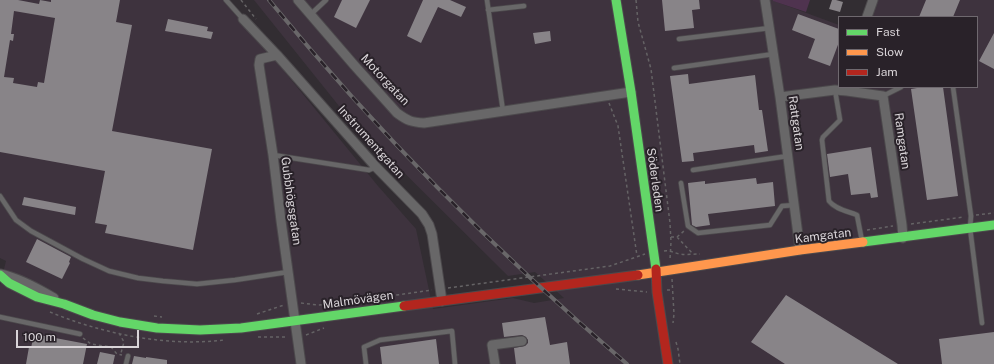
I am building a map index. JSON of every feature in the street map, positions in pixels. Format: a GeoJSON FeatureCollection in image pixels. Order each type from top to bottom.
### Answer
{"type":"FeatureCollection","features":[{"type":"Feature","properties":{"kind":"street","name":"Motorgatan"},"geometry":{"type":"LineString","coordinates":[[298,0],[397,113],[405,119],[413,122],[424,123],[631,92]]}},
{"type":"Feature","properties":{"kind":"street","name":"Söderleden"},"geometry":{"type":"LineString","coordinates":[[616,0],[654,252],[657,292],[668,364]]}},
{"type":"Feature","properties":{"kind":"street","name":"Rattgatan"},"geometry":{"type":"LineString","coordinates":[[765,0],[774,54],[800,250]]}},
{"type":"Feature","properties":{"kind":"street"},"geometry":{"type":"LineString","coordinates":[[867,16],[873,0]]}},
{"type":"Feature","properties":{"kind":"street","name":"Instrumentgatan"},"geometry":{"type":"LineString","coordinates":[[243,18],[376,167],[422,214],[429,225],[432,234],[442,301]]}},
{"type":"Feature","properties":{"kind":"street","name":"Gubbhögsgatan"},"geometry":{"type":"LineString","coordinates":[[277,55],[260,59],[259,65],[273,155],[301,364]]}},
{"type":"Feature","properties":{"kind":"street"},"geometry":{"type":"LineString","coordinates":[[780,97],[837,87]]}},
{"type":"Feature","properties":{"kind":"street"},"geometry":{"type":"LineString","coordinates":[[839,88],[846,91],[883,96]]}},
{"type":"Feature","properties":{"kind":"street","name":"Ramgatan"},"geometry":{"type":"LineString","coordinates":[[883,96],[903,238]]}},
{"type":"Feature","properties":{"kind":"street","name":"Kamgatan"},"geometry":{"type":"LineString","coordinates":[[656,272],[800,250],[903,238],[994,225]]}},
{"type":"Feature","properties":{"kind":"street","name":"Malmövägen"},"geometry":{"type":"LineString","coordinates":[[0,274],[9,283],[37,297],[64,304],[93,315],[120,322],[156,328],[200,330],[241,328],[656,272]]}},
{"type":"Feature","properties":{"kind":"street"},"geometry":{"type":"LineString","coordinates":[[495,364],[492,345],[522,341]]}},
{"type":"Feature","properties":{"kind":"lane"},"geometry":{"type":"LineString","coordinates":[[226,0],[243,18]]}},
{"type":"Feature","properties":{"kind":"lane"},"geometry":{"type":"LineString","coordinates":[[310,14],[326,0]]}},
{"type":"Feature","properties":{"kind":"lane"},"geometry":{"type":"LineString","coordinates":[[487,0],[503,111]]}},
{"type":"Feature","properties":{"kind":"lane"},"geometry":{"type":"LineString","coordinates":[[488,10],[524,6]]}},
{"type":"Feature","properties":{"kind":"lane"},"geometry":{"type":"LineString","coordinates":[[679,39],[770,28]]}},
{"type":"Feature","properties":{"kind":"lane"},"geometry":{"type":"LineString","coordinates":[[674,68],[774,54]]}},
{"type":"Feature","properties":{"kind":"lane"},"geometry":{"type":"LineString","coordinates":[[837,87],[840,120],[823,137],[822,140],[828,201],[836,208],[857,215],[862,243]]}},
{"type":"Feature","properties":{"kind":"lane"},"geometry":{"type":"LineString","coordinates":[[883,96],[900,88]]}},
{"type":"Feature","properties":{"kind":"lane"},"geometry":{"type":"LineString","coordinates":[[954,88],[982,323]]}},
{"type":"Feature","properties":{"kind":"lane"},"geometry":{"type":"LineString","coordinates":[[273,155],[369,170],[376,167]]}},
{"type":"Feature","properties":{"kind":"lane"},"geometry":{"type":"LineString","coordinates":[[693,170],[788,156]]}},
{"type":"Feature","properties":{"kind":"lane"},"geometry":{"type":"LineString","coordinates":[[681,183],[688,226],[698,233],[770,225],[782,206],[795,205]]}},
{"type":"Feature","properties":{"kind":"lane"},"geometry":{"type":"LineString","coordinates":[[0,196],[16,220],[30,231],[109,271],[144,279],[197,284],[288,272]]}},
{"type":"Feature","properties":{"kind":"lane"},"geometry":{"type":"LineString","coordinates":[[0,317],[80,334]]}},
{"type":"Feature","properties":{"kind":"lane"},"geometry":{"type":"LineString","coordinates":[[366,364],[364,347],[380,340],[452,331],[456,364]]}},
{"type":"Feature","properties":{"kind":"lane"},"geometry":{"type":"LineString","coordinates":[[126,364],[128,356]]}},
{"type":"Feature","properties":{"kind":"path"},"geometry":{"type":"LineString","coordinates":[[636,0],[638,22],[651,69],[670,223],[671,242],[669,259],[673,290],[673,324]]}},
{"type":"Feature","properties":{"kind":"path"},"geometry":{"type":"LineString","coordinates":[[606,96],[618,126],[638,256]]}},
{"type":"Feature","properties":{"kind":"path"},"geometry":{"type":"LineString","coordinates":[[671,237],[677,237],[688,226]]}},
{"type":"Feature","properties":{"kind":"path"},"geometry":{"type":"LineString","coordinates":[[677,237],[693,254]]}},
{"type":"Feature","properties":{"kind":"path"},"geometry":{"type":"LineString","coordinates":[[252,316],[283,305],[303,303],[317,306],[334,304],[610,266],[638,256],[670,250]]}},
{"type":"Feature","properties":{"kind":"path"},"geometry":{"type":"LineString","coordinates":[[151,316],[165,317]]}},
{"type":"Feature","properties":{"kind":"path"},"geometry":{"type":"LineString","coordinates":[[80,334],[90,344],[111,347],[117,354],[128,356]]}},
{"type":"Feature","properties":{"kind":"path"},"geometry":{"type":"LineString","coordinates":[[119,334],[124,342],[121,353],[128,356]]}},
{"type":"Feature","properties":{"kind":"path"},"geometry":{"type":"LineString","coordinates":[[675,338],[680,364]]}},
{"type":"Feature","properties":{"kind":"shaded area"},"geometry":{"type":"Polygon","coordinates":[[[0,0],[226,0],[378,186],[416,229],[433,309],[513,298],[534,303],[564,298],[535,272],[508,276],[347,116],[254,0],[773,0],[838,25],[838,88],[978,88],[978,16],[871,16],[877,0],[994,0],[994,364],[0,364],[0,285],[6,261],[0,258],[0,0]]]}},
{"type":"Feature","properties":{"kind":"shaded area"},"geometry":{"type":"Polygon","coordinates":[[[773,0],[810,0],[806,12],[773,0]]]}},
{"type":"Feature","properties":{"kind":"building"},"geometry":{"type":"Polygon","coordinates":[[[0,0],[18,0],[39,4],[40,0],[51,2],[51,0],[120,0],[116,22],[132,25],[112,131],[212,149],[193,250],[105,233],[107,225],[95,223],[105,171],[0,152],[0,0]],[[14,11],[11,34],[14,34],[13,41],[10,40],[4,77],[14,78],[13,83],[37,87],[38,82],[44,83],[55,18],[14,11]]]}},
{"type":"Feature","properties":{"kind":"building"},"geometry":{"type":"Polygon","coordinates":[[[342,0],[370,0],[356,28],[334,17],[342,0]]]}},
{"type":"Feature","properties":{"kind":"building"},"geometry":{"type":"Polygon","coordinates":[[[423,0],[450,0],[466,7],[461,17],[438,7],[421,43],[407,36],[423,0]]]}},
{"type":"Feature","properties":{"kind":"building"},"geometry":{"type":"Polygon","coordinates":[[[662,0],[699,0],[700,9],[692,10],[694,28],[665,31],[662,0]]]}},
{"type":"Feature","properties":{"kind":"building"},"geometry":{"type":"Polygon","coordinates":[[[832,0],[843,2],[840,12],[829,9],[832,0]]]}},
{"type":"Feature","properties":{"kind":"building"},"geometry":{"type":"Polygon","coordinates":[[[926,0],[960,0],[953,16],[919,16],[926,0]]]}},
{"type":"Feature","properties":{"kind":"building"},"geometry":{"type":"Polygon","coordinates":[[[798,14],[838,29],[838,45],[830,66],[808,58],[815,39],[792,30],[798,14]]]}},
{"type":"Feature","properties":{"kind":"building"},"geometry":{"type":"Polygon","coordinates":[[[168,19],[208,27],[207,31],[213,32],[211,39],[165,31],[168,19]]]}},
{"type":"Feature","properties":{"kind":"building"},"geometry":{"type":"Polygon","coordinates":[[[550,31],[551,41],[535,44],[533,33],[550,31]]]}},
{"type":"Feature","properties":{"kind":"building"},"geometry":{"type":"Polygon","coordinates":[[[994,33],[994,69],[979,61],[994,33]]]}},
{"type":"Feature","properties":{"kind":"building"},"geometry":{"type":"Polygon","coordinates":[[[688,74],[689,84],[755,75],[759,110],[762,110],[768,151],[755,153],[754,145],[693,153],[694,161],[682,162],[670,76],[688,74]]]}},
{"type":"Feature","properties":{"kind":"building"},"geometry":{"type":"Polygon","coordinates":[[[943,88],[958,196],[927,200],[911,89],[943,88]]]}},
{"type":"Feature","properties":{"kind":"building"},"geometry":{"type":"Polygon","coordinates":[[[871,147],[878,197],[871,198],[870,193],[851,195],[848,174],[830,177],[827,154],[871,147]]]}},
{"type":"Feature","properties":{"kind":"building"},"geometry":{"type":"Polygon","coordinates":[[[756,178],[757,184],[773,182],[775,206],[708,214],[710,225],[696,227],[692,225],[688,183],[705,181],[705,184],[756,178]]]}},
{"type":"Feature","properties":{"kind":"building"},"geometry":{"type":"Polygon","coordinates":[[[24,197],[76,207],[75,215],[22,205],[24,197]]]}},
{"type":"Feature","properties":{"kind":"building"},"geometry":{"type":"Polygon","coordinates":[[[37,239],[71,257],[70,263],[62,279],[26,262],[37,239]]]}},
{"type":"Feature","properties":{"kind":"building"},"geometry":{"type":"Polygon","coordinates":[[[786,295],[898,364],[785,364],[751,342],[786,295]]]}},
{"type":"Feature","properties":{"kind":"building"},"geometry":{"type":"Polygon","coordinates":[[[545,317],[550,345],[567,342],[570,364],[516,364],[514,348],[525,346],[528,343],[528,340],[522,335],[504,337],[502,323],[545,317]]]}},
{"type":"Feature","properties":{"kind":"building"},"geometry":{"type":"Polygon","coordinates":[[[994,332],[994,364],[942,364],[939,339],[994,332]]]}},
{"type":"Feature","properties":{"kind":"building"},"geometry":{"type":"Polygon","coordinates":[[[34,334],[87,344],[83,364],[26,364],[29,347],[31,348],[34,334]]]}},
{"type":"Feature","properties":{"kind":"building"},"geometry":{"type":"Polygon","coordinates":[[[436,339],[439,364],[382,364],[380,347],[436,339]]]}},
{"type":"Feature","properties":{"kind":"building"},"geometry":{"type":"Polygon","coordinates":[[[100,352],[115,355],[113,364],[97,364],[100,352]]]}},
{"type":"Feature","properties":{"kind":"building"},"geometry":{"type":"Polygon","coordinates":[[[134,356],[167,360],[167,364],[132,364],[134,356]]]}},
{"type":"Feature","properties":{"kind":"railway"},"geometry":{"type":"LineString","coordinates":[[269,0],[352,97],[440,190],[531,279],[627,364]]}},
{"type":"Feature","properties":{"kind":"traffic: fast"},"geometry":{"type":"LineString","coordinates":[[616,0],[631,92],[656,269]]}},
{"type":"Feature","properties":{"kind":"traffic: fast"},"geometry":{"type":"LineString","coordinates":[[863,242],[994,225]]}},
{"type":"Feature","properties":{"kind":"traffic: fast"},"geometry":{"type":"LineString","coordinates":[[0,275],[9,283],[37,297],[120,322],[157,328],[200,330],[241,328],[404,306]]}},
{"type":"Feature","properties":{"kind":"traffic: slow"},"geometry":{"type":"LineString","coordinates":[[638,275],[800,250],[863,242]]}},
{"type":"Feature","properties":{"kind":"traffic: jam"},"geometry":{"type":"LineString","coordinates":[[656,269],[657,292],[668,364]]}},
{"type":"Feature","properties":{"kind":"traffic: jam"},"geometry":{"type":"LineString","coordinates":[[404,306],[638,275]]}}]}
